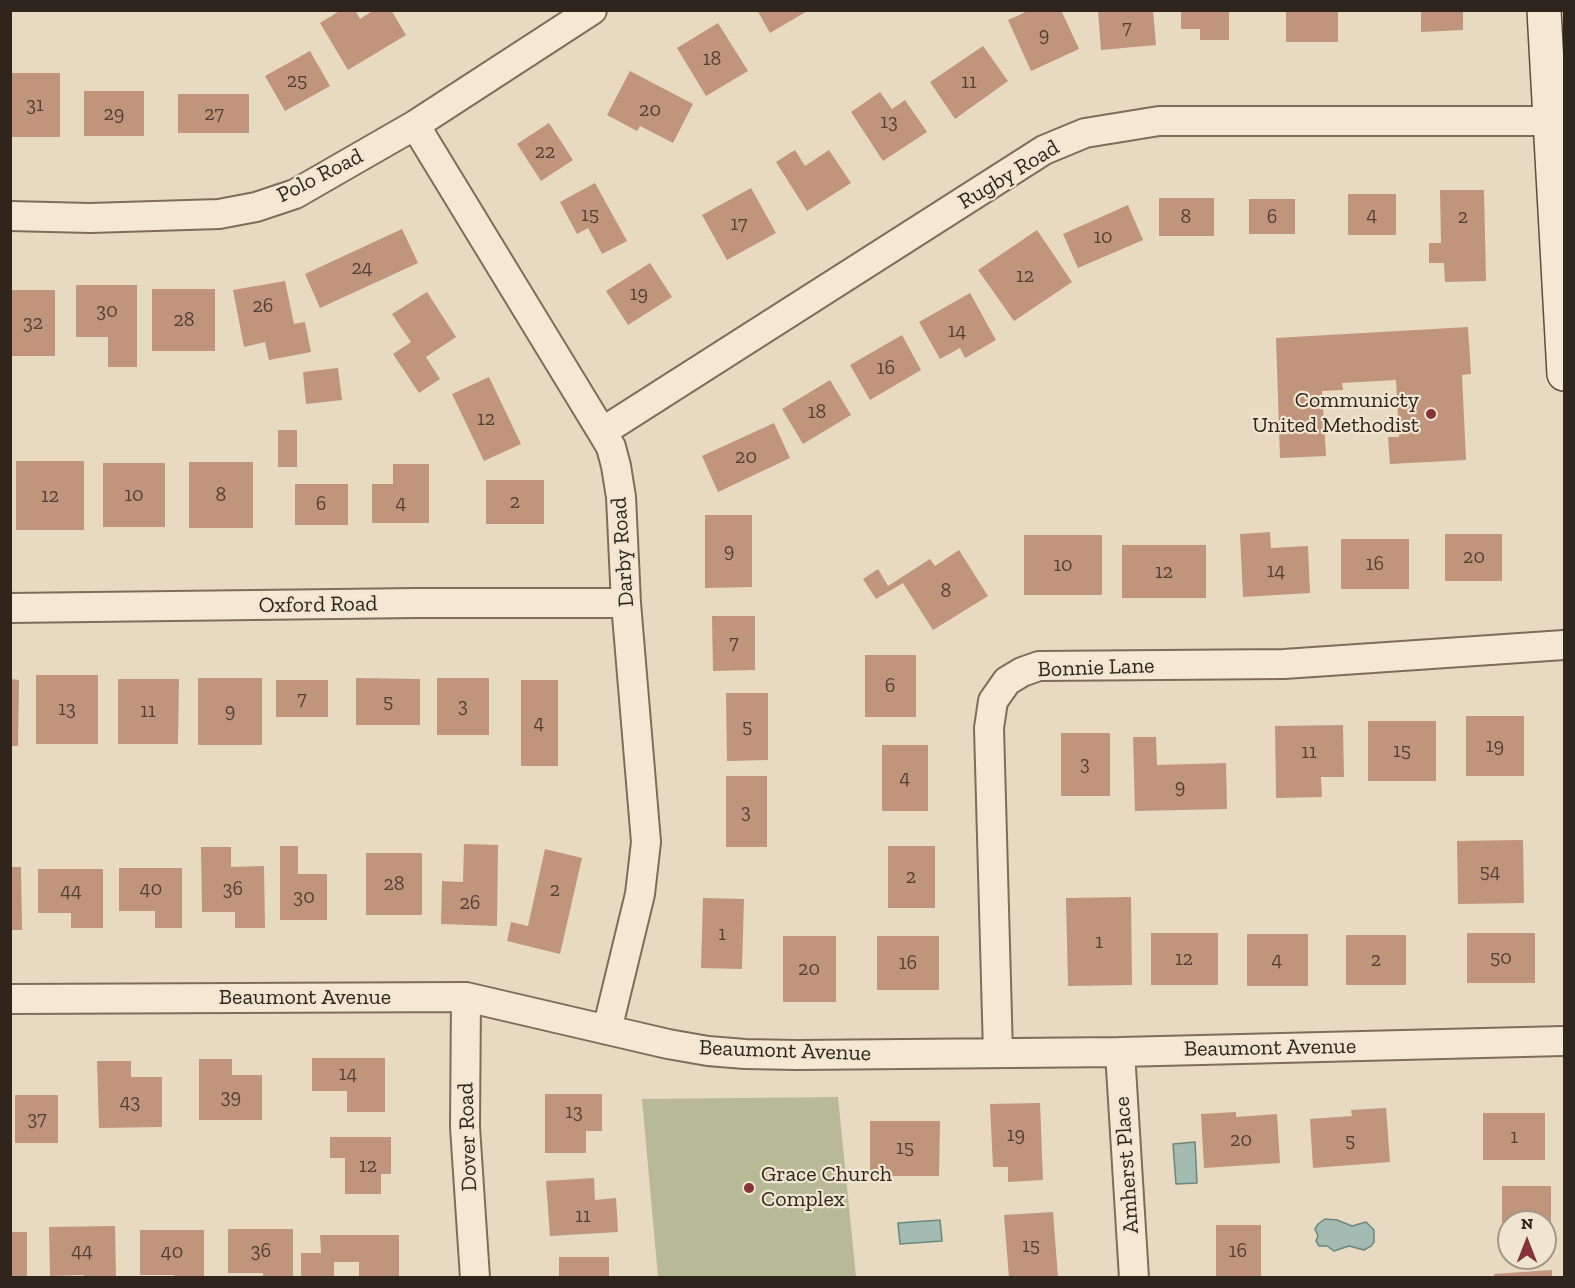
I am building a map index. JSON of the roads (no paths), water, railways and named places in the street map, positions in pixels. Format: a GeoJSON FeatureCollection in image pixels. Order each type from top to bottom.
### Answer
{"type":"FeatureCollection","features":[{"type":"Feature","properties":{"kind":"main road"},"geometry":{"type":"LineString","coordinates":[[1544,10],[1564,374]]}},
{"type":"Feature","properties":{"kind":"street","name":"Polo Road"},"geometry":{"type":"LineString","coordinates":[[10,216],[90,218],[219,214],[255,207],[295,194],[415,124],[592,10]]}},
{"type":"Feature","properties":{"kind":"street","name":"Rugby Road"},"geometry":{"type":"LineString","coordinates":[[602,432],[1044,150],[1085,133],[1159,121],[1550,121]]}},
{"type":"Feature","properties":{"kind":"street","name":"Darby Road"},"geometry":{"type":"LineString","coordinates":[[415,124],[611,447],[616,466],[621,496],[626,603],[646,842],[640,894],[607,1030]]}},
{"type":"Feature","properties":{"kind":"street","name":"Oxford Road"},"geometry":{"type":"LineString","coordinates":[[10,609],[417,603],[626,603]]}},
{"type":"Feature","properties":{"kind":"street","name":"Bonnie Lane"},"geometry":{"type":"LineString","coordinates":[[998,1053],[988,728],[993,701],[1007,681],[1038,666],[1284,664],[1564,645]]}},
{"type":"Feature","properties":{"kind":"street","name":"Beaumont Avenue"},"geometry":{"type":"LineString","coordinates":[[10,999],[466,997],[678,1046],[745,1054],[1120,1052],[1564,1041]]}},
{"type":"Feature","properties":{"kind":"street","name":"Dover Road"},"geometry":{"type":"LineString","coordinates":[[466,997],[465,1127],[475,1278]]}},
{"type":"Feature","properties":{"kind":"street","name":"Amherst Place"},"geometry":{"type":"LineString","coordinates":[[1120,1052],[1134,1278]]}},
{"type":"Feature","properties":{"kind":"place","name":"Communicty United Methodist"},"geometry":{"type":"Point","coordinates":[1431,414]}},
{"type":"Feature","properties":{"kind":"place","name":"Grace Church Complex"},"geometry":{"type":"Point","coordinates":[749,1188]}}]}
